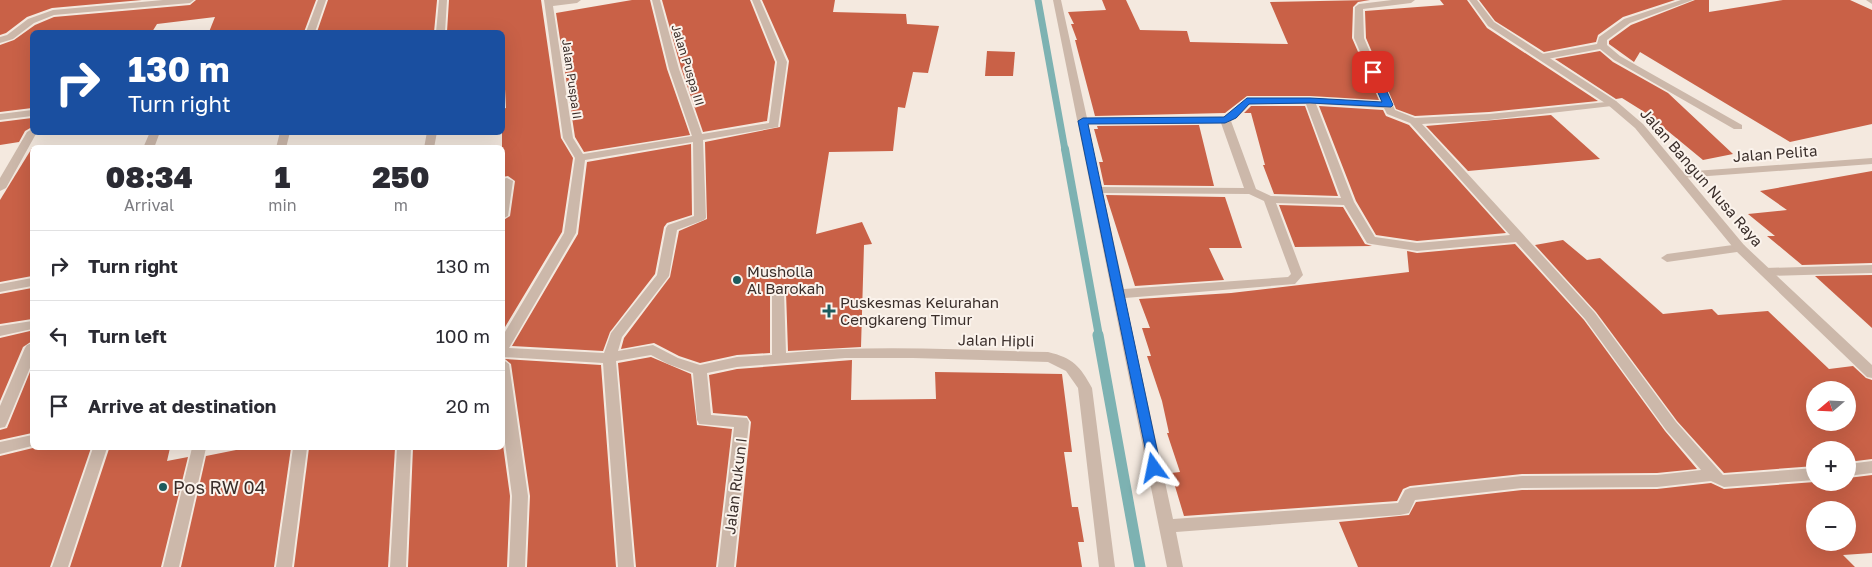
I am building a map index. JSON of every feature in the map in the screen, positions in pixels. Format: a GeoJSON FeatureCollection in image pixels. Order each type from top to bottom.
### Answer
{"type":"FeatureCollection","features":[{"type":"Feature","properties":{"kind":"street"},"geometry":{"type":"LineString","coordinates":[[0,40],[10,37],[32,21],[53,13],[190,0]]}},
{"type":"Feature","properties":{"kind":"street"},"geometry":{"type":"LineString","coordinates":[[311,30],[322,0]]}},
{"type":"Feature","properties":{"kind":"street"},"geometry":{"type":"LineString","coordinates":[[441,30],[443,0]]}},
{"type":"Feature","properties":{"kind":"street"},"geometry":{"type":"LineString","coordinates":[[548,2],[576,0]]}},
{"type":"Feature","properties":{"kind":"street","name":"Jalan Puspa III"},"geometry":{"type":"LineString","coordinates":[[608,357],[616,336],[663,276],[672,228],[700,218],[698,137],[674,69],[656,0]]}},
{"type":"Feature","properties":{"kind":"street"},"geometry":{"type":"LineString","coordinates":[[505,346],[570,233],[580,158],[774,125],[782,62],[756,0]]}},
{"type":"Feature","properties":{"kind":"street"},"geometry":{"type":"LineString","coordinates":[[1057,0],[1175,567]]}},
{"type":"Feature","properties":{"kind":"street"},"geometry":{"type":"LineString","coordinates":[[1411,0],[1359,6],[1358,38],[1390,112],[1414,122],[1517,238],[1590,316],[1671,426],[1713,475],[1724,481],[1806,475]]}},
{"type":"Feature","properties":{"kind":"street","name":"Jalan Bangun Nusa Raya"},"geometry":{"type":"LineString","coordinates":[[1473,0],[1491,24],[1612,103],[1639,126],[1681,175],[1696,198],[1740,248],[1872,373]]}},
{"type":"Feature","properties":{"kind":"street"},"geometry":{"type":"LineString","coordinates":[[1602,46],[1602,39],[1626,21],[1689,0]]}},
{"type":"Feature","properties":{"kind":"street","name":"Jalan Puspa II"},"geometry":{"type":"LineString","coordinates":[[548,2],[568,138],[580,158]]}},
{"type":"Feature","properties":{"kind":"street"},"geometry":{"type":"LineString","coordinates":[[1542,58],[1602,46],[1617,58],[1738,127]]}},
{"type":"Feature","properties":{"kind":"street"},"geometry":{"type":"LineString","coordinates":[[1083,121],[1225,120],[1233,116],[1247,101],[1310,101],[1388,105]]}},
{"type":"Feature","properties":{"kind":"street"},"geometry":{"type":"LineString","coordinates":[[1310,101],[1348,202],[1371,240],[1417,247],[1517,238]]}},
{"type":"Feature","properties":{"kind":"street"},"geometry":{"type":"LineString","coordinates":[[1414,122],[1489,117],[1612,103]]}},
{"type":"Feature","properties":{"kind":"street"},"geometry":{"type":"LineString","coordinates":[[0,117],[30,112]]}},
{"type":"Feature","properties":{"kind":"street"},"geometry":{"type":"LineString","coordinates":[[1225,120],[1251,190]]}},
{"type":"Feature","properties":{"kind":"street"},"geometry":{"type":"LineString","coordinates":[[0,188],[30,135]]}},
{"type":"Feature","properties":{"kind":"street","name":"Jalan Pelita"},"geometry":{"type":"LineString","coordinates":[[1681,175],[1872,161]]}},
{"type":"Feature","properties":{"kind":"street"},"geometry":{"type":"LineString","coordinates":[[505,182],[507,182],[505,196]]}},
{"type":"Feature","properties":{"kind":"street"},"geometry":{"type":"LineString","coordinates":[[1097,190],[1251,190],[1269,199],[1348,202]]}},
{"type":"Feature","properties":{"kind":"street"},"geometry":{"type":"LineString","coordinates":[[1119,294],[1291,281],[1295,279],[1297,275],[1269,199]]}},
{"type":"Feature","properties":{"kind":"street"},"geometry":{"type":"LineString","coordinates":[[1667,258],[1740,248]]}},
{"type":"Feature","properties":{"kind":"street"},"geometry":{"type":"LineString","coordinates":[[1765,272],[1872,269]]}},
{"type":"Feature","properties":{"kind":"street"},"geometry":{"type":"LineString","coordinates":[[0,288],[30,282]]}},
{"type":"Feature","properties":{"kind":"street"},"geometry":{"type":"LineString","coordinates":[[505,351],[584,359],[653,350],[672,361],[700,370],[737,362],[779,360],[778,292]]}},
{"type":"Feature","properties":{"kind":"street"},"geometry":{"type":"LineString","coordinates":[[0,331],[30,325]]}},
{"type":"Feature","properties":{"kind":"street"},"geometry":{"type":"LineString","coordinates":[[0,423],[30,353]]}},
{"type":"Feature","properties":{"kind":"street","name":"Jalan Hipli"},"geometry":{"type":"LineString","coordinates":[[779,360],[800,356],[885,354],[1048,357],[1063,360],[1072,367],[1085,388],[1107,567]]}},
{"type":"Feature","properties":{"kind":"street"},"geometry":{"type":"LineString","coordinates":[[608,357],[626,567]]}},
{"type":"Feature","properties":{"kind":"street","name":"Jalan Rukun I"},"geometry":{"type":"LineString","coordinates":[[700,370],[704,420],[742,422],[726,567]]}},
{"type":"Feature","properties":{"kind":"street"},"geometry":{"type":"LineString","coordinates":[[505,386],[520,496],[517,567]]}},
{"type":"Feature","properties":{"kind":"street"},"geometry":{"type":"LineString","coordinates":[[0,448],[30,441]]}},
{"type":"Feature","properties":{"kind":"street"},"geometry":{"type":"LineString","coordinates":[[60,567],[99,450]]}},
{"type":"Feature","properties":{"kind":"street"},"geometry":{"type":"LineString","coordinates":[[171,567],[199,450]]}},
{"type":"Feature","properties":{"kind":"street"},"geometry":{"type":"LineString","coordinates":[[284,567],[300,450]]}},
{"type":"Feature","properties":{"kind":"street"},"geometry":{"type":"LineString","coordinates":[[398,567],[404,450]]}},
{"type":"Feature","properties":{"kind":"street"},"geometry":{"type":"LineString","coordinates":[[1856,469],[1872,466]]}},
{"type":"Feature","properties":{"kind":"street"},"geometry":{"type":"LineString","coordinates":[[1166,526],[1400,509],[1410,494],[1522,482],[1657,482],[1713,475]]}},
{"type":"Feature","properties":{"kind":"building"},"geometry":{"type":"Polygon","coordinates":[[[0,0],[142,0],[52,8],[27,17],[6,33],[0,35],[0,0]]]}},
{"type":"Feature","properties":{"kind":"building"},"geometry":{"type":"Polygon","coordinates":[[[196,0],[316,0],[305,30],[210,30],[215,17],[157,24],[153,30],[30,30],[30,108],[0,112],[0,45],[14,40],[35,25],[54,17],[190,5],[196,0]]]}},
{"type":"Feature","properties":{"kind":"building"},"geometry":{"type":"Polygon","coordinates":[[[328,0],[437,0],[434,30],[318,30],[328,0]]]}},
{"type":"Feature","properties":{"kind":"building"},"geometry":{"type":"Polygon","coordinates":[[[449,0],[541,0],[561,138],[573,158],[562,232],[505,327],[505,219],[510,216],[515,181],[508,176],[505,176],[505,145],[502,145],[502,135],[505,135],[506,108],[505,30],[447,30],[449,0]]]}},
{"type":"Feature","properties":{"kind":"building"},"geometry":{"type":"Polygon","coordinates":[[[632,0],[650,0],[667,69],[690,135],[584,152],[575,137],[556,13],[632,0]]]}},
{"type":"Feature","properties":{"kind":"building"},"geometry":{"type":"Polygon","coordinates":[[[662,0],[750,0],[775,62],[767,121],[703,132],[681,68],[662,0]]]}},
{"type":"Feature","properties":{"kind":"building"},"geometry":{"type":"Polygon","coordinates":[[[762,0],[835,0],[833,12],[906,14],[907,24],[939,26],[928,73],[913,72],[905,108],[898,107],[893,151],[829,152],[816,234],[862,222],[872,244],[864,245],[861,347],[788,351],[786,292],[777,286],[770,292],[770,353],[737,355],[700,363],[679,356],[654,343],[621,349],[624,338],[670,277],[679,231],[707,219],[705,142],[780,127],[789,61],[762,0]]]}},
{"type":"Feature","properties":{"kind":"building"},"geometry":{"type":"Polygon","coordinates":[[[1102,0],[1126,0],[1140,30],[1187,31],[1190,42],[1288,44],[1270,2],[1370,0],[1358,2],[1353,7],[1352,38],[1379,100],[1310,96],[1247,96],[1225,113],[1095,116],[1075,40],[1077,40],[1071,24],[1074,24],[1068,12],[1106,10],[1102,0]]]}},
{"type":"Feature","properties":{"kind":"building"},"geometry":{"type":"Polygon","coordinates":[[[1440,0],[1467,0],[1487,28],[1598,101],[1489,112],[1415,116],[1396,109],[1366,38],[1365,11],[1444,5],[1440,0]]]}},
{"type":"Feature","properties":{"kind":"building"},"geometry":{"type":"Polygon","coordinates":[[[1479,0],[1675,0],[1623,17],[1598,35],[1596,42],[1544,52],[1495,21],[1479,0]]]}},
{"type":"Feature","properties":{"kind":"building"},"geometry":{"type":"Polygon","coordinates":[[[1695,0],[1709,0],[1709,12],[1783,0],[1850,0],[1872,10],[1872,124],[1790,142],[1640,52],[1634,62],[1609,44],[1609,41],[1631,25],[1695,0]]]}},
{"type":"Feature","properties":{"kind":"building"},"geometry":{"type":"Polygon","coordinates":[[[987,51],[1015,52],[1013,76],[985,76],[987,51]]]}},
{"type":"Feature","properties":{"kind":"building"},"geometry":{"type":"Polygon","coordinates":[[[1600,51],[1613,62],[1668,93],[1733,154],[1703,160],[1646,113],[1622,98],[1616,99],[1555,59],[1600,51]]]}},
{"type":"Feature","properties":{"kind":"building"},"geometry":{"type":"Polygon","coordinates":[[[1251,106],[1305,106],[1338,196],[1274,194],[1263,165],[1265,165],[1251,113],[1244,113],[1251,106]]]}},
{"type":"Feature","properties":{"kind":"building"},"geometry":{"type":"Polygon","coordinates":[[[1319,106],[1383,110],[1386,116],[1409,125],[1506,233],[1417,241],[1376,235],[1356,201],[1319,106]]]}},
{"type":"Feature","properties":{"kind":"building"},"geometry":{"type":"Polygon","coordinates":[[[1551,115],[1600,159],[1468,171],[1426,126],[1551,115]]]}},
{"type":"Feature","properties":{"kind":"building"},"geometry":{"type":"Polygon","coordinates":[[[30,118],[30,128],[25,131],[19,142],[0,145],[0,122],[30,118]]]}},
{"type":"Feature","properties":{"kind":"building"},"geometry":{"type":"Polygon","coordinates":[[[1199,125],[1214,186],[1104,185],[1099,162],[1103,162],[1094,129],[1098,129],[1097,126],[1199,125]]]}},
{"type":"Feature","properties":{"kind":"building"},"geometry":{"type":"Polygon","coordinates":[[[691,144],[692,215],[667,223],[664,227],[655,274],[610,332],[603,351],[512,346],[578,234],[587,162],[691,144]]]}},
{"type":"Feature","properties":{"kind":"building"},"geometry":{"type":"Polygon","coordinates":[[[30,151],[30,276],[0,282],[0,200],[30,151]]]}},
{"type":"Feature","properties":{"kind":"building"},"geometry":{"type":"Polygon","coordinates":[[[1872,171],[1872,263],[1802,265],[1767,236],[1775,236],[1748,214],[1787,210],[1760,191],[1872,171]]]}},
{"type":"Feature","properties":{"kind":"building"},"geometry":{"type":"Polygon","coordinates":[[[1106,195],[1225,197],[1242,248],[1209,248],[1224,280],[1135,286],[1106,195]]]}},
{"type":"Feature","properties":{"kind":"building"},"geometry":{"type":"Polygon","coordinates":[[[1279,205],[1343,207],[1365,244],[1372,246],[1295,247],[1279,205]]]}},
{"type":"Feature","properties":{"kind":"building"},"geometry":{"type":"Polygon","coordinates":[[[1563,240],[1587,260],[1600,258],[1663,314],[1712,309],[1718,315],[1768,311],[1829,369],[1853,366],[1866,378],[1872,380],[1872,459],[1856,461],[1856,441],[1806,441],[1806,467],[1724,473],[1677,421],[1596,312],[1535,245],[1563,240]]]}},
{"type":"Feature","properties":{"kind":"building"},"geometry":{"type":"Polygon","coordinates":[[[1515,244],[1584,320],[1665,431],[1697,469],[1657,473],[1522,474],[1410,486],[1403,489],[1397,501],[1184,516],[1171,473],[1180,472],[1167,433],[1169,433],[1162,401],[1147,356],[1151,356],[1142,328],[1150,328],[1139,299],[1231,293],[1409,272],[1407,251],[1417,253],[1515,244]]]}},
{"type":"Feature","properties":{"kind":"building"},"geometry":{"type":"Polygon","coordinates":[[[1872,275],[1872,328],[1815,276],[1872,275]]]}},
{"type":"Feature","properties":{"kind":"building"},"geometry":{"type":"Polygon","coordinates":[[[30,288],[30,319],[0,324],[0,294],[30,288]]]}},
{"type":"Feature","properties":{"kind":"building"},"geometry":{"type":"Polygon","coordinates":[[[30,331],[30,342],[23,347],[0,401],[0,338],[30,331]]]}},
{"type":"Feature","properties":{"kind":"building"},"geometry":{"type":"Polygon","coordinates":[[[651,357],[691,374],[697,425],[732,429],[716,567],[636,567],[618,363],[651,357]]]}},
{"type":"Feature","properties":{"kind":"building"},"geometry":{"type":"Polygon","coordinates":[[[505,359],[601,365],[616,567],[527,567],[530,496],[511,364],[505,359]]]}},
{"type":"Feature","properties":{"kind":"building"},"geometry":{"type":"Polygon","coordinates":[[[852,360],[851,400],[936,399],[935,372],[1062,374],[1072,452],[1064,452],[1072,507],[1078,507],[1084,542],[1078,542],[1082,567],[736,567],[751,422],[747,416],[713,413],[709,375],[737,369],[852,360]]]}},
{"type":"Feature","properties":{"kind":"building"},"geometry":{"type":"Polygon","coordinates":[[[30,372],[30,433],[0,440],[0,430],[7,428],[30,372]]]}},
{"type":"Feature","properties":{"kind":"building"},"geometry":{"type":"Polygon","coordinates":[[[30,449],[90,450],[50,567],[0,567],[0,456],[30,449]]]}},
{"type":"Feature","properties":{"kind":"building"},"geometry":{"type":"Polygon","coordinates":[[[109,450],[170,450],[167,461],[188,457],[161,567],[70,567],[109,450]]]}},
{"type":"Feature","properties":{"kind":"building"},"geometry":{"type":"Polygon","coordinates":[[[236,450],[291,450],[274,567],[181,567],[206,456],[236,450]]]}},
{"type":"Feature","properties":{"kind":"building"},"geometry":{"type":"Polygon","coordinates":[[[309,450],[395,450],[388,567],[294,567],[309,450]]]}},
{"type":"Feature","properties":{"kind":"building"},"geometry":{"type":"Polygon","coordinates":[[[413,450],[504,450],[510,496],[507,567],[408,567],[413,450]]]}},
{"type":"Feature","properties":{"kind":"building"},"geometry":{"type":"Polygon","coordinates":[[[1872,475],[1872,553],[1843,555],[1855,567],[1358,567],[1339,522],[1409,515],[1416,502],[1522,490],[1657,489],[1711,483],[1724,489],[1806,483],[1806,491],[1856,491],[1856,477],[1872,475]]]}},
{"type":"Feature","properties":{"kind":"waterway"},"geometry":{"type":"LineString","coordinates":[[1038,0],[1065,150]]}},
{"type":"Feature","properties":{"kind":"waterway"},"geometry":{"type":"LineString","coordinates":[[1065,149],[1099,336]]}},
{"type":"Feature","properties":{"kind":"waterway"},"geometry":{"type":"LineString","coordinates":[[1098,335],[1140,567]]}},
{"type":"Feature","properties":{"kind":"place","name":"Musholla Al Barokah"},"geometry":{"type":"Point","coordinates":[737,280]}},
{"type":"Feature","properties":{"kind":"place","name":"Puskesmas Kelurahan Cengkareng Timur"},"geometry":{"type":"Point","coordinates":[829,311]}},
{"type":"Feature","properties":{"kind":"place","name":"Pos RW 04"},"geometry":{"type":"Point","coordinates":[163,487]}},
{"type":"Feature","properties":{"kind":"route"},"geometry":{"type":"LineString","coordinates":[[1154,468],[1083,121],[1225,120],[1233,116],[1247,101],[1310,101],[1388,105],[1373,72]]}}]}
